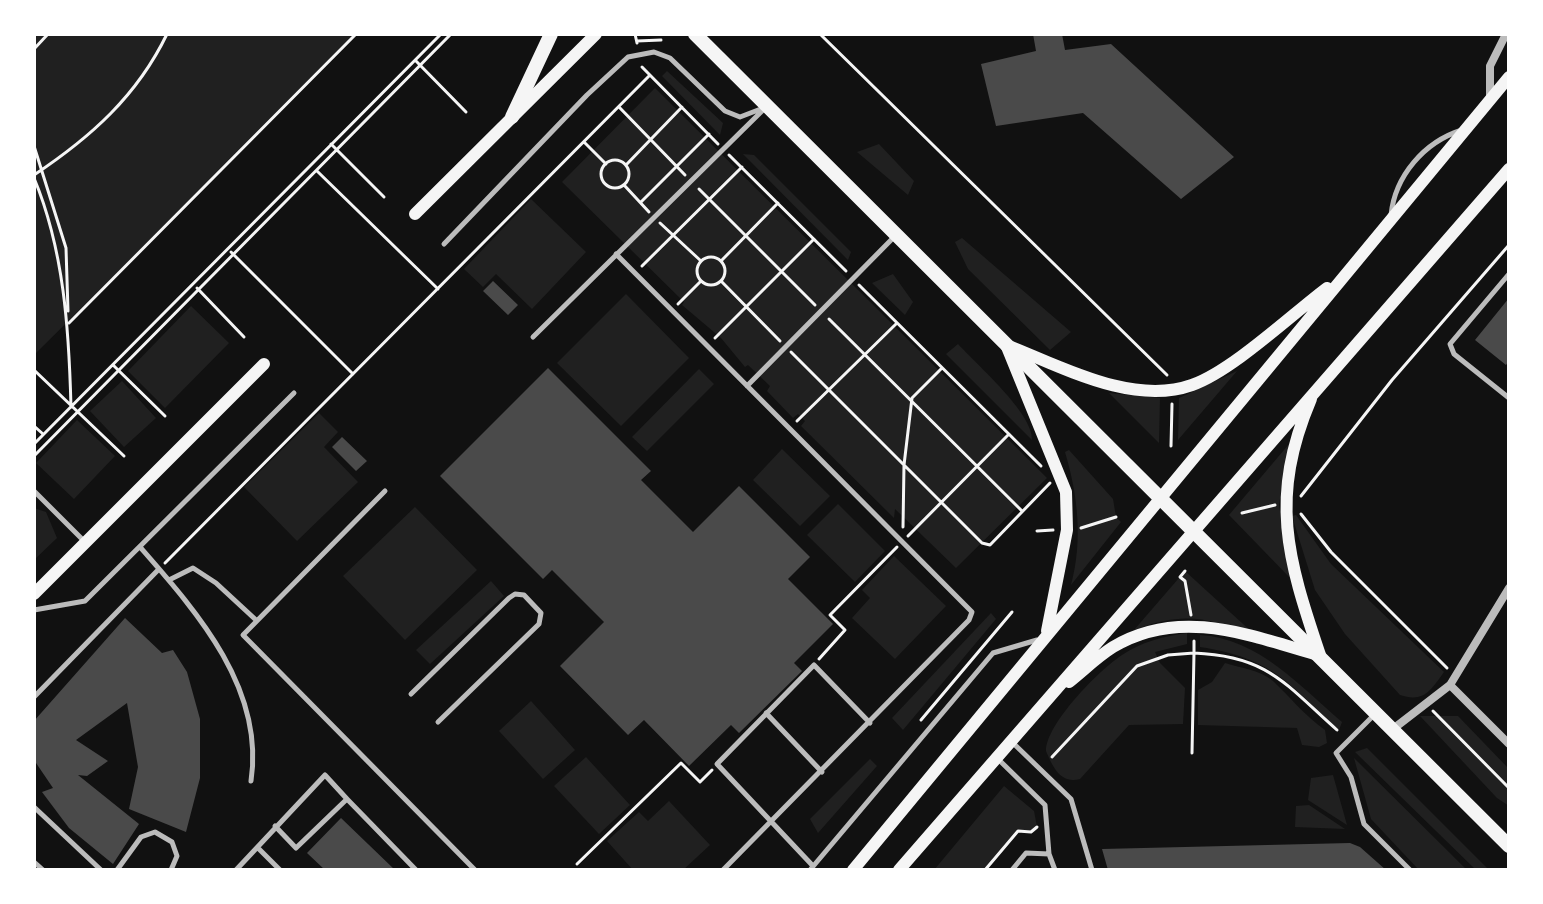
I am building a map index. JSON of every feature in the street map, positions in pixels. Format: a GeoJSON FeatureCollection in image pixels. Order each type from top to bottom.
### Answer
{"type":"FeatureCollection","features":[{"type":"Feature","properties":{"kind":"main road"},"geometry":{"type":"LineString","coordinates":[[512,117],[551,34]]}},
{"type":"Feature","properties":{"kind":"main road"},"geometry":{"type":"LineString","coordinates":[[415,214],[596,34]]}},
{"type":"Feature","properties":{"kind":"main road"},"geometry":{"type":"LineString","coordinates":[[695,34],[1509,846]]}},
{"type":"Feature","properties":{"kind":"main road"},"geometry":{"type":"LineString","coordinates":[[853,870],[1509,77]]}},
{"type":"Feature","properties":{"kind":"main road"},"geometry":{"type":"LineString","coordinates":[[899,870],[1315,388],[1509,169]]}},
{"type":"Feature","properties":{"kind":"main road"},"geometry":{"type":"LineString","coordinates":[[1006,344],[1110,385],[1159,390],[1191,386],[1234,361],[1344,275]]}},
{"type":"Feature","properties":{"kind":"main road"},"geometry":{"type":"LineString","coordinates":[[1006,344],[1066,492],[1067,530],[1046,636]]}},
{"type":"Feature","properties":{"kind":"main road"},"geometry":{"type":"LineString","coordinates":[[34,594],[264,364]]}},
{"type":"Feature","properties":{"kind":"main road"},"geometry":{"type":"LineString","coordinates":[[1315,388],[1299,427],[1284,505],[1301,597],[1320,655]]}},
{"type":"Feature","properties":{"kind":"main road"},"geometry":{"type":"LineString","coordinates":[[1048,699],[1112,648],[1141,633],[1170,626],[1193,624],[1223,629],[1320,655]]}},
{"type":"Feature","properties":{"kind":"street"},"geometry":{"type":"LineString","coordinates":[[1490,101],[1490,66],[1506,34]]}},
{"type":"Feature","properties":{"kind":"street"},"geometry":{"type":"LineString","coordinates":[[1393,729],[1450,685],[1509,588]]}},
{"type":"Feature","properties":{"kind":"street"},"geometry":{"type":"LineString","coordinates":[[1450,685],[1509,744]]}},
{"type":"Feature","properties":{"kind":"lane"},"geometry":{"type":"LineString","coordinates":[[444,244],[587,95],[628,57],[654,52],[670,58],[725,111],[740,117],[767,106]]}},
{"type":"Feature","properties":{"kind":"lane"},"geometry":{"type":"LineString","coordinates":[[533,337],[767,106]]}},
{"type":"Feature","properties":{"kind":"lane"},"geometry":{"type":"LineString","coordinates":[[1391,220],[1393,193],[1408,171],[1441,137],[1466,129]]}},
{"type":"Feature","properties":{"kind":"lane"},"geometry":{"type":"LineString","coordinates":[[747,386],[896,235]]}},
{"type":"Feature","properties":{"kind":"lane"},"geometry":{"type":"LineString","coordinates":[[616,254],[972,612],[969,620],[870,723],[723,870]]}},
{"type":"Feature","properties":{"kind":"lane"},"geometry":{"type":"LineString","coordinates":[[1509,274],[1450,344],[1454,354],[1509,398]]}},
{"type":"Feature","properties":{"kind":"lane"},"geometry":{"type":"LineString","coordinates":[[34,610],[85,601],[294,393]]}},
{"type":"Feature","properties":{"kind":"lane"},"geometry":{"type":"LineString","coordinates":[[34,491],[86,543]]}},
{"type":"Feature","properties":{"kind":"lane"},"geometry":{"type":"LineString","coordinates":[[385,491],[243,635],[475,870]]}},
{"type":"Feature","properties":{"kind":"lane"},"geometry":{"type":"LineString","coordinates":[[140,547],[210,631],[234,681],[252,740],[251,781]]}},
{"type":"Feature","properties":{"kind":"lane"},"geometry":{"type":"LineString","coordinates":[[169,580],[193,568],[216,583],[256,620]]}},
{"type":"Feature","properties":{"kind":"lane"},"geometry":{"type":"LineString","coordinates":[[34,697],[159,569]]}},
{"type":"Feature","properties":{"kind":"lane"},"geometry":{"type":"LineString","coordinates":[[411,694],[509,598],[520,592],[524,595],[541,613],[539,624],[438,722]]}},
{"type":"Feature","properties":{"kind":"lane"},"geometry":{"type":"LineString","coordinates":[[870,723],[814,665],[717,764],[811,868],[993,653],[1021,647],[1046,636]]}},
{"type":"Feature","properties":{"kind":"lane"},"geometry":{"type":"LineString","coordinates":[[1377,712],[1336,753],[1351,777],[1364,824],[1410,870]]}},
{"type":"Feature","properties":{"kind":"lane"},"geometry":{"type":"LineString","coordinates":[[766,713],[822,772]]}},
{"type":"Feature","properties":{"kind":"lane"},"geometry":{"type":"LineString","coordinates":[[1011,741],[1071,799],[1092,870]]}},
{"type":"Feature","properties":{"kind":"lane"},"geometry":{"type":"LineString","coordinates":[[996,757],[1045,805],[1049,854],[1055,870]]}},
{"type":"Feature","properties":{"kind":"lane"},"geometry":{"type":"LineString","coordinates":[[236,870],[325,775],[416,870]]}},
{"type":"Feature","properties":{"kind":"lane"},"geometry":{"type":"LineString","coordinates":[[275,826],[296,848],[347,799]]}},
{"type":"Feature","properties":{"kind":"lane"},"geometry":{"type":"LineString","coordinates":[[34,807],[101,870]]}},
{"type":"Feature","properties":{"kind":"lane"},"geometry":{"type":"LineString","coordinates":[[117,870],[141,837],[155,832],[172,842],[177,856],[171,870]]}},
{"type":"Feature","properties":{"kind":"lane"},"geometry":{"type":"LineString","coordinates":[[258,848],[280,870]]}},
{"type":"Feature","properties":{"kind":"lane"},"geometry":{"type":"LineString","coordinates":[[1012,870],[1026,853],[1049,854]]}},
{"type":"Feature","properties":{"kind":"lane"},"geometry":{"type":"LineString","coordinates":[[34,862],[43,870]]}},
{"type":"Feature","properties":{"kind":"path"},"geometry":{"type":"LineString","coordinates":[[34,49],[48,34]]}},
{"type":"Feature","properties":{"kind":"path"},"geometry":{"type":"LineString","coordinates":[[69,323],[46,207],[34,176],[82,143],[122,105],[154,60],[167,34]]}},
{"type":"Feature","properties":{"kind":"path"},"geometry":{"type":"LineString","coordinates":[[69,323],[356,34]]}},
{"type":"Feature","properties":{"kind":"path"},"geometry":{"type":"LineString","coordinates":[[34,444],[441,34]]}},
{"type":"Feature","properties":{"kind":"path"},"geometry":{"type":"LineString","coordinates":[[34,456],[451,34]]}},
{"type":"Feature","properties":{"kind":"path"},"geometry":{"type":"LineString","coordinates":[[635,34],[637,44],[661,40]]}},
{"type":"Feature","properties":{"kind":"path"},"geometry":{"type":"LineString","coordinates":[[820,34],[1169,378]]}},
{"type":"Feature","properties":{"kind":"path"},"geometry":{"type":"LineString","coordinates":[[415,60],[466,112]]}},
{"type":"Feature","properties":{"kind":"path"},"geometry":{"type":"LineString","coordinates":[[642,67],[1042,468]]}},
{"type":"Feature","properties":{"kind":"path"},"geometry":{"type":"LineString","coordinates":[[159,569],[650,75]]}},
{"type":"Feature","properties":{"kind":"path"},"geometry":{"type":"LineString","coordinates":[[625,165],[682,107]]}},
{"type":"Feature","properties":{"kind":"path"},"geometry":{"type":"LineString","coordinates":[[640,202],[709,134]]}},
{"type":"Feature","properties":{"kind":"path"},"geometry":{"type":"LineString","coordinates":[[584,142],[606,164]]}},
{"type":"Feature","properties":{"kind":"path"},"geometry":{"type":"LineString","coordinates":[[331,144],[384,197]]}},
{"type":"Feature","properties":{"kind":"path"},"geometry":{"type":"LineString","coordinates":[[34,146],[44,168],[66,248],[71,407]]}},
{"type":"Feature","properties":{"kind":"path"},"geometry":{"type":"LineString","coordinates":[[616,160],[625,165],[627,181],[613,188],[601,179],[606,164],[616,160]]}},
{"type":"Feature","properties":{"kind":"path"},"geometry":{"type":"LineString","coordinates":[[311,165],[438,289]]}},
{"type":"Feature","properties":{"kind":"path"},"geometry":{"type":"LineString","coordinates":[[635,273],[742,167]]}},
{"type":"Feature","properties":{"kind":"path"},"geometry":{"type":"LineString","coordinates":[[721,261],[778,203]]}},
{"type":"Feature","properties":{"kind":"path"},"geometry":{"type":"LineString","coordinates":[[707,346],[814,239]]}},
{"type":"Feature","properties":{"kind":"path"},"geometry":{"type":"LineString","coordinates":[[1455,676],[1331,552],[1294,505],[1392,380],[1509,245]]}},
{"type":"Feature","properties":{"kind":"path"},"geometry":{"type":"LineString","coordinates":[[228,249],[353,374]]}},
{"type":"Feature","properties":{"kind":"path"},"geometry":{"type":"LineString","coordinates":[[711,257],[721,261],[725,271],[721,281],[711,285],[701,281],[697,271],[701,261],[711,257]]}},
{"type":"Feature","properties":{"kind":"path"},"geometry":{"type":"LineString","coordinates":[[672,310],[701,281]]}},
{"type":"Feature","properties":{"kind":"path"},"geometry":{"type":"LineString","coordinates":[[721,281],[982,543],[990,545],[1053,479]]}},
{"type":"Feature","properties":{"kind":"path"},"geometry":{"type":"LineString","coordinates":[[193,284],[244,337]]}},
{"type":"Feature","properties":{"kind":"path"},"geometry":{"type":"LineString","coordinates":[[790,429],[897,323]]}},
{"type":"Feature","properties":{"kind":"path"},"geometry":{"type":"LineString","coordinates":[[113,365],[165,416]]}},
{"type":"Feature","properties":{"kind":"path"},"geometry":{"type":"LineString","coordinates":[[903,541],[904,465],[912,398],[942,368]]}},
{"type":"Feature","properties":{"kind":"path"},"geometry":{"type":"LineString","coordinates":[[34,370],[124,456]]}},
{"type":"Feature","properties":{"kind":"path"},"geometry":{"type":"LineString","coordinates":[[1171,446],[1172,396]]}},
{"type":"Feature","properties":{"kind":"path"},"geometry":{"type":"LineString","coordinates":[[34,426],[43,435]]}},
{"type":"Feature","properties":{"kind":"path"},"geometry":{"type":"LineString","coordinates":[[814,665],[845,630],[830,615],[1009,434]]}},
{"type":"Feature","properties":{"kind":"path"},"geometry":{"type":"LineString","coordinates":[[1242,513],[1279,505]]}},
{"type":"Feature","properties":{"kind":"path"},"geometry":{"type":"LineString","coordinates":[[1078,528],[1116,517]]}},
{"type":"Feature","properties":{"kind":"path"},"geometry":{"type":"LineString","coordinates":[[1037,531],[1061,530]]}},
{"type":"Feature","properties":{"kind":"path"},"geometry":{"type":"LineString","coordinates":[[1185,571],[1180,577],[1185,581],[1192,617]]}},
{"type":"Feature","properties":{"kind":"path"},"geometry":{"type":"LineString","coordinates":[[1192,753],[1193,633]]}},
{"type":"Feature","properties":{"kind":"path"},"geometry":{"type":"LineString","coordinates":[[1052,757],[1137,666],[1168,655],[1231,655],[1271,672],[1337,730]]}},
{"type":"Feature","properties":{"kind":"path"},"geometry":{"type":"LineString","coordinates":[[1425,702],[1509,788]]}},
{"type":"Feature","properties":{"kind":"path"},"geometry":{"type":"LineString","coordinates":[[577,864],[681,763],[700,782],[717,764]]}},
{"type":"Feature","properties":{"kind":"path"},"geometry":{"type":"LineString","coordinates":[[985,870],[1018,831],[1031,832],[1037,827],[1036,819]]}},
{"type":"Feature","properties":{"kind":"shaded area"},"geometry":{"type":"Polygon","coordinates":[[[34,34],[358,34],[34,355],[34,34]]]}},
{"type":"Feature","properties":{"kind":"shaded area"},"geometry":{"type":"Polygon","coordinates":[[[667,71],[723,123],[720,135],[662,76],[667,71]]]}},
{"type":"Feature","properties":{"kind":"shaded area"},"geometry":{"type":"Polygon","coordinates":[[[655,88],[1047,478],[956,568],[895,509],[894,518],[801,426],[805,421],[798,414],[793,418],[767,391],[770,386],[748,365],[745,367],[721,338],[682,305],[684,302],[562,182],[655,88]]]}},
{"type":"Feature","properties":{"kind":"shaded area"},"geometry":{"type":"Polygon","coordinates":[[[879,144],[914,181],[908,195],[857,152],[879,144]]]}},
{"type":"Feature","properties":{"kind":"shaded area"},"geometry":{"type":"Polygon","coordinates":[[[743,154],[754,155],[851,252],[848,260],[743,154]]]}},
{"type":"Feature","properties":{"kind":"shaded area"},"geometry":{"type":"Polygon","coordinates":[[[531,199],[586,252],[532,309],[496,274],[483,287],[464,269],[531,199]]]}},
{"type":"Feature","properties":{"kind":"shaded area"},"geometry":{"type":"Polygon","coordinates":[[[962,238],[1071,332],[1050,350],[968,269],[955,242],[962,238]]]}},
{"type":"Feature","properties":{"kind":"shaded area"},"geometry":{"type":"Polygon","coordinates":[[[893,274],[913,302],[905,315],[872,283],[893,274]]]}},
{"type":"Feature","properties":{"kind":"shaded area"},"geometry":{"type":"Polygon","coordinates":[[[626,294],[689,358],[621,426],[557,363],[626,294]]]}},
{"type":"Feature","properties":{"kind":"shaded area"},"geometry":{"type":"Polygon","coordinates":[[[191,306],[229,343],[165,408],[128,371],[191,306]]]}},
{"type":"Feature","properties":{"kind":"shaded area"},"geometry":{"type":"Polygon","coordinates":[[[958,344],[1014,403],[1030,429],[1032,440],[946,354],[958,344]]]}},
{"type":"Feature","properties":{"kind":"shaded area"},"geometry":{"type":"Polygon","coordinates":[[[699,369],[714,384],[647,451],[632,437],[699,369]]]}},
{"type":"Feature","properties":{"kind":"shaded area"},"geometry":{"type":"Polygon","coordinates":[[[1237,371],[1178,440],[1179,398],[1237,371]]]}},
{"type":"Feature","properties":{"kind":"shaded area"},"geometry":{"type":"Polygon","coordinates":[[[122,381],[156,418],[124,447],[90,411],[122,381]]]}},
{"type":"Feature","properties":{"kind":"shaded area"},"geometry":{"type":"Polygon","coordinates":[[[1109,393],[1160,398],[1159,443],[1109,393]]]}},
{"type":"Feature","properties":{"kind":"shaded area"},"geometry":{"type":"Polygon","coordinates":[[[319,413],[338,432],[324,447],[358,482],[297,541],[244,487],[319,413]]]}},
{"type":"Feature","properties":{"kind":"shaded area"},"geometry":{"type":"Polygon","coordinates":[[[77,420],[115,456],[74,499],[36,463],[77,420]]]}},
{"type":"Feature","properties":{"kind":"shaded area"},"geometry":{"type":"Polygon","coordinates":[[[1289,444],[1279,505],[1292,580],[1229,515],[1289,444]]]}},
{"type":"Feature","properties":{"kind":"shaded area"},"geometry":{"type":"Polygon","coordinates":[[[782,449],[830,496],[800,526],[753,480],[782,449]]]}},
{"type":"Feature","properties":{"kind":"shaded area"},"geometry":{"type":"Polygon","coordinates":[[[1069,450],[1113,499],[1116,517],[1121,522],[1071,585],[1078,535],[1076,502],[1065,452],[1069,450]]]}},
{"type":"Feature","properties":{"kind":"shaded area"},"geometry":{"type":"Polygon","coordinates":[[[838,504],[885,551],[855,582],[807,535],[838,504]]]}},
{"type":"Feature","properties":{"kind":"shaded area"},"geometry":{"type":"Polygon","coordinates":[[[415,507],[477,570],[405,640],[343,576],[415,507]]]}},
{"type":"Feature","properties":{"kind":"shaded area"},"geometry":{"type":"Polygon","coordinates":[[[34,508],[46,512],[57,538],[34,560],[34,508]]]}},
{"type":"Feature","properties":{"kind":"shaded area"},"geometry":{"type":"Polygon","coordinates":[[[1296,515],[1331,564],[1444,672],[1426,693],[1415,697],[1400,695],[1345,634],[1315,590],[1292,516],[1296,515]]]}},
{"type":"Feature","properties":{"kind":"shaded area"},"geometry":{"type":"Polygon","coordinates":[[[894,556],[946,606],[895,659],[852,618],[870,598],[862,590],[894,556]]]}},
{"type":"Feature","properties":{"kind":"shaded area"},"geometry":{"type":"Polygon","coordinates":[[[1185,571],[1254,634],[1195,619],[1167,620],[1134,630],[1185,571]]]}},
{"type":"Feature","properties":{"kind":"shaded area"},"geometry":{"type":"Polygon","coordinates":[[[491,581],[504,596],[430,664],[416,650],[491,581]]]}},
{"type":"Feature","properties":{"kind":"shaded area"},"geometry":{"type":"Polygon","coordinates":[[[991,613],[996,619],[903,730],[892,718],[991,613]]]}},
{"type":"Feature","properties":{"kind":"shaded area"},"geometry":{"type":"Polygon","coordinates":[[[1187,633],[1187,644],[1155,652],[1160,663],[1185,688],[1183,724],[1129,725],[1080,779],[1062,777],[1046,751],[1048,740],[1064,713],[1088,685],[1129,650],[1153,640],[1187,633]]]}},
{"type":"Feature","properties":{"kind":"shaded area"},"geometry":{"type":"Polygon","coordinates":[[[1200,635],[1241,645],[1277,666],[1342,722],[1339,730],[1277,675],[1245,658],[1200,647],[1200,635]]]}},
{"type":"Feature","properties":{"kind":"shaded area"},"geometry":{"type":"Polygon","coordinates":[[[1225,663],[1268,677],[1325,730],[1327,743],[1319,747],[1302,745],[1297,728],[1198,725],[1198,690],[1212,682],[1225,663]]]}},
{"type":"Feature","properties":{"kind":"shaded area"},"geometry":{"type":"Polygon","coordinates":[[[531,701],[575,750],[543,779],[499,731],[531,701]]]}},
{"type":"Feature","properties":{"kind":"shaded area"},"geometry":{"type":"Polygon","coordinates":[[[1420,716],[1458,716],[1509,769],[1509,806],[1497,798],[1420,716]]]}},
{"type":"Feature","properties":{"kind":"shaded area"},"geometry":{"type":"Polygon","coordinates":[[[1367,748],[1489,870],[1476,870],[1355,752],[1367,748]]]}},
{"type":"Feature","properties":{"kind":"shaded area"},"geometry":{"type":"Polygon","coordinates":[[[586,757],[630,805],[599,834],[554,786],[586,757]]]}},
{"type":"Feature","properties":{"kind":"shaded area"},"geometry":{"type":"Polygon","coordinates":[[[1354,758],[1467,870],[1419,870],[1371,819],[1354,758]]]}},
{"type":"Feature","properties":{"kind":"shaded area"},"geometry":{"type":"Polygon","coordinates":[[[870,759],[877,766],[818,833],[810,819],[870,759]]]}},
{"type":"Feature","properties":{"kind":"shaded area"},"geometry":{"type":"Polygon","coordinates":[[[1333,775],[1347,825],[1308,800],[1311,778],[1333,775]]]}},
{"type":"Feature","properties":{"kind":"shaded area"},"geometry":{"type":"Polygon","coordinates":[[[1004,786],[1034,811],[1037,827],[1031,832],[1018,831],[985,870],[934,870],[1004,786]]]}},
{"type":"Feature","properties":{"kind":"shaded area"},"geometry":{"type":"Polygon","coordinates":[[[669,801],[710,845],[683,870],[633,870],[607,841],[639,812],[648,821],[669,801]]]}},
{"type":"Feature","properties":{"kind":"shaded area"},"geometry":{"type":"Polygon","coordinates":[[[1309,805],[1345,829],[1295,827],[1296,806],[1309,805]]]}},
{"type":"Feature","properties":{"kind":"building"},"geometry":{"type":"Polygon","coordinates":[[[1033,34],[1062,34],[1065,50],[1111,44],[1234,157],[1181,199],[1083,113],[996,126],[981,64],[1036,51],[1033,34]]]}},
{"type":"Feature","properties":{"kind":"building"},"geometry":{"type":"Polygon","coordinates":[[[493,281],[518,305],[508,315],[483,291],[493,281]]]}},
{"type":"Feature","properties":{"kind":"building"},"geometry":{"type":"Polygon","coordinates":[[[1509,298],[1509,361],[1506,365],[1475,340],[1509,298]]]}},
{"type":"Feature","properties":{"kind":"building"},"geometry":{"type":"Polygon","coordinates":[[[548,368],[651,471],[641,480],[693,532],[739,486],[810,557],[788,579],[833,624],[794,663],[802,671],[739,733],[731,725],[689,766],[644,720],[628,735],[560,666],[604,622],[552,570],[543,579],[440,476],[548,368]]]}},
{"type":"Feature","properties":{"kind":"building"},"geometry":{"type":"Polygon","coordinates":[[[342,437],[367,461],[356,471],[332,447],[342,437]]]}},
{"type":"Feature","properties":{"kind":"building"},"geometry":{"type":"Polygon","coordinates":[[[125,618],[162,653],[173,650],[187,672],[200,719],[200,778],[186,832],[129,809],[138,767],[127,703],[76,740],[108,761],[87,776],[78,775],[139,824],[113,864],[69,828],[42,792],[53,788],[34,760],[34,721],[125,618]]]}},
{"type":"Feature","properties":{"kind":"building"},"geometry":{"type":"Polygon","coordinates":[[[341,818],[395,870],[325,870],[307,853],[341,818]]]}},
{"type":"Feature","properties":{"kind":"building"},"geometry":{"type":"Polygon","coordinates":[[[1350,843],[1360,847],[1386,870],[1108,870],[1102,849],[1350,843]]]}}]}
